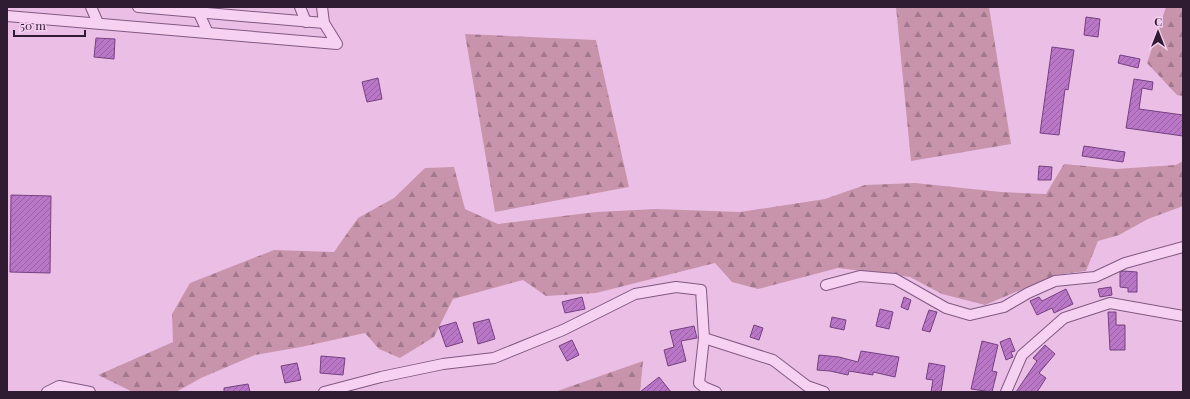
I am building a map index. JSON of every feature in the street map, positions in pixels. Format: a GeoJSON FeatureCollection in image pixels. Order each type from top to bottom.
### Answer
{"type":"FeatureCollection","features":[{"type":"Feature","properties":{"kind":"street"},"geometry":{"type":"LineString","coordinates":[[92,7],[98,24]]}},
{"type":"Feature","properties":{"kind":"street"},"geometry":{"type":"LineString","coordinates":[[138,7],[197,10],[324,23]]}},
{"type":"Feature","properties":{"kind":"street"},"geometry":{"type":"LineString","coordinates":[[300,7],[306,22]]}},
{"type":"Feature","properties":{"kind":"street"},"geometry":{"type":"LineString","coordinates":[[7,16],[337,44],[324,23],[322,7]]}},
{"type":"Feature","properties":{"kind":"street"},"geometry":{"type":"LineString","coordinates":[[197,10],[208,33]]}},
{"type":"Feature","properties":{"kind":"street"},"geometry":{"type":"LineString","coordinates":[[826,285],[860,276],[895,279],[946,308],[970,315],[1004,307],[1028,293],[1054,281],[1095,277],[1126,262],[1183,247]]}},
{"type":"Feature","properties":{"kind":"street"},"geometry":{"type":"LineString","coordinates":[[324,392],[381,377],[443,364],[494,358],[563,330],[635,294],[676,287],[701,290],[704,338],[698,383],[716,392]]}},
{"type":"Feature","properties":{"kind":"street"},"geometry":{"type":"LineString","coordinates":[[1006,392],[1022,355],[1064,318],[1110,303],[1183,316]]}},
{"type":"Feature","properties":{"kind":"street"},"geometry":{"type":"LineString","coordinates":[[704,338],[773,360],[807,386],[824,392]]}},
{"type":"Feature","properties":{"kind":"street"},"geometry":{"type":"LineString","coordinates":[[48,392],[59,386],[90,392]]}},
{"type":"Feature","properties":{"kind":"green space"},"geometry":{"type":"Polygon","coordinates":[[[896,7],[989,7],[1011,144],[911,161],[896,7]]]}},
{"type":"Feature","properties":{"kind":"green space"},"geometry":{"type":"Polygon","coordinates":[[[1166,7],[1183,7],[1183,96],[1177,95],[1147,63],[1166,7]]]}},
{"type":"Feature","properties":{"kind":"green space"},"geometry":{"type":"Polygon","coordinates":[[[465,34],[596,40],[629,187],[495,212],[465,34]]]}},
{"type":"Feature","properties":{"kind":"green space"},"geometry":{"type":"Polygon","coordinates":[[[1183,161],[1183,206],[1148,219],[1119,235],[1098,241],[1086,271],[1056,275],[985,305],[942,294],[910,277],[838,268],[758,289],[732,282],[715,263],[596,293],[546,296],[523,280],[453,299],[434,337],[400,358],[379,349],[365,333],[255,355],[201,378],[176,392],[133,392],[98,375],[173,342],[172,314],[190,283],[274,250],[334,252],[358,218],[394,198],[425,168],[454,167],[465,209],[498,224],[596,212],[656,209],[740,212],[825,199],[865,185],[915,183],[1001,192],[1046,194],[1064,164],[1116,169],[1176,165],[1183,161]]]}},
{"type":"Feature","properties":{"kind":"green space"},"geometry":{"type":"Polygon","coordinates":[[[643,361],[640,392],[555,392],[563,389],[643,361]]]}},
{"type":"Feature","properties":{"kind":"building"},"geometry":{"type":"Polygon","coordinates":[[[1086,17],[1100,19],[1098,37],[1084,35],[1086,17]]]}},
{"type":"Feature","properties":{"kind":"building"},"geometry":{"type":"Polygon","coordinates":[[[96,38],[115,39],[114,59],[94,57],[96,38]]]}},
{"type":"Feature","properties":{"kind":"building"},"geometry":{"type":"Polygon","coordinates":[[[1052,47],[1074,50],[1068,90],[1065,89],[1059,135],[1040,133],[1052,47]]]}},
{"type":"Feature","properties":{"kind":"building"},"geometry":{"type":"Polygon","coordinates":[[[1120,55],[1140,59],[1138,68],[1118,63],[1120,55]]]}},
{"type":"Feature","properties":{"kind":"building"},"geometry":{"type":"Polygon","coordinates":[[[378,78],[382,99],[367,102],[362,82],[378,78]]]}},
{"type":"Feature","properties":{"kind":"building"},"geometry":{"type":"Polygon","coordinates":[[[1134,79],[1153,82],[1152,90],[1142,88],[1139,109],[1183,115],[1183,136],[1126,128],[1134,79]]]}},
{"type":"Feature","properties":{"kind":"building"},"geometry":{"type":"Polygon","coordinates":[[[1084,146],[1125,152],[1123,162],[1082,156],[1084,146]]]}},
{"type":"Feature","properties":{"kind":"building"},"geometry":{"type":"Polygon","coordinates":[[[1039,166],[1052,167],[1051,180],[1038,180],[1039,166]]]}},
{"type":"Feature","properties":{"kind":"building"},"geometry":{"type":"Polygon","coordinates":[[[11,195],[51,196],[50,273],[10,272],[11,195]]]}},
{"type":"Feature","properties":{"kind":"building"},"geometry":{"type":"Polygon","coordinates":[[[1120,272],[1137,272],[1137,292],[1128,292],[1128,288],[1120,287],[1120,272]]]}},
{"type":"Feature","properties":{"kind":"building"},"geometry":{"type":"Polygon","coordinates":[[[1111,287],[1112,295],[1100,297],[1098,289],[1111,287]]]}},
{"type":"Feature","properties":{"kind":"building"},"geometry":{"type":"Polygon","coordinates":[[[1066,289],[1073,304],[1054,313],[1052,308],[1037,315],[1030,301],[1039,297],[1042,301],[1066,289]]]}},
{"type":"Feature","properties":{"kind":"building"},"geometry":{"type":"Polygon","coordinates":[[[582,297],[585,309],[565,313],[562,302],[582,297]]]}},
{"type":"Feature","properties":{"kind":"building"},"geometry":{"type":"Polygon","coordinates":[[[904,297],[911,300],[908,310],[901,307],[904,297]]]}},
{"type":"Feature","properties":{"kind":"building"},"geometry":{"type":"Polygon","coordinates":[[[880,309],[893,312],[889,329],[876,326],[880,309]]]}},
{"type":"Feature","properties":{"kind":"building"},"geometry":{"type":"Polygon","coordinates":[[[929,310],[937,312],[930,332],[922,330],[929,310]]]}},
{"type":"Feature","properties":{"kind":"building"},"geometry":{"type":"Polygon","coordinates":[[[1108,312],[1116,312],[1116,325],[1125,325],[1125,350],[1110,350],[1108,312]]]}},
{"type":"Feature","properties":{"kind":"building"},"geometry":{"type":"Polygon","coordinates":[[[832,317],[846,320],[844,330],[830,327],[832,317]]]}},
{"type":"Feature","properties":{"kind":"building"},"geometry":{"type":"Polygon","coordinates":[[[489,319],[495,339],[478,344],[473,323],[489,319]]]}},
{"type":"Feature","properties":{"kind":"building"},"geometry":{"type":"Polygon","coordinates":[[[456,322],[463,342],[446,347],[439,327],[456,322]]]}},
{"type":"Feature","properties":{"kind":"building"},"geometry":{"type":"Polygon","coordinates":[[[754,325],[763,328],[759,340],[750,337],[754,325]]]}},
{"type":"Feature","properties":{"kind":"building"},"geometry":{"type":"Polygon","coordinates":[[[694,326],[697,338],[681,341],[686,361],[668,366],[664,350],[674,347],[670,331],[694,326]]]}},
{"type":"Feature","properties":{"kind":"building"},"geometry":{"type":"Polygon","coordinates":[[[1010,338],[1015,351],[1011,352],[1013,357],[1006,360],[1000,342],[1010,338]]]}},
{"type":"Feature","properties":{"kind":"building"},"geometry":{"type":"Polygon","coordinates":[[[572,340],[579,355],[567,361],[559,346],[572,340]]]}},
{"type":"Feature","properties":{"kind":"building"},"geometry":{"type":"Polygon","coordinates":[[[982,341],[998,345],[992,371],[997,372],[992,392],[971,389],[982,341]]]}},
{"type":"Feature","properties":{"kind":"building"},"geometry":{"type":"Polygon","coordinates":[[[1045,345],[1055,354],[1039,373],[1046,378],[1037,392],[1016,392],[1037,361],[1033,358],[1045,345]]]}},
{"type":"Feature","properties":{"kind":"building"},"geometry":{"type":"Polygon","coordinates":[[[861,351],[899,357],[895,377],[873,372],[873,375],[849,371],[848,375],[817,370],[819,355],[839,357],[858,362],[861,351]]]}},
{"type":"Feature","properties":{"kind":"building"},"geometry":{"type":"Polygon","coordinates":[[[321,356],[345,358],[343,375],[320,373],[321,356]]]}},
{"type":"Feature","properties":{"kind":"building"},"geometry":{"type":"Polygon","coordinates":[[[297,363],[301,380],[285,383],[281,366],[297,363]]]}},
{"type":"Feature","properties":{"kind":"building"},"geometry":{"type":"Polygon","coordinates":[[[929,363],[945,366],[941,392],[931,392],[933,380],[926,379],[929,363]]]}},
{"type":"Feature","properties":{"kind":"building"},"geometry":{"type":"Polygon","coordinates":[[[659,377],[671,392],[640,392],[659,377]]]}},
{"type":"Feature","properties":{"kind":"building"},"geometry":{"type":"Polygon","coordinates":[[[248,384],[250,392],[224,392],[224,388],[248,384]]]}}]}
